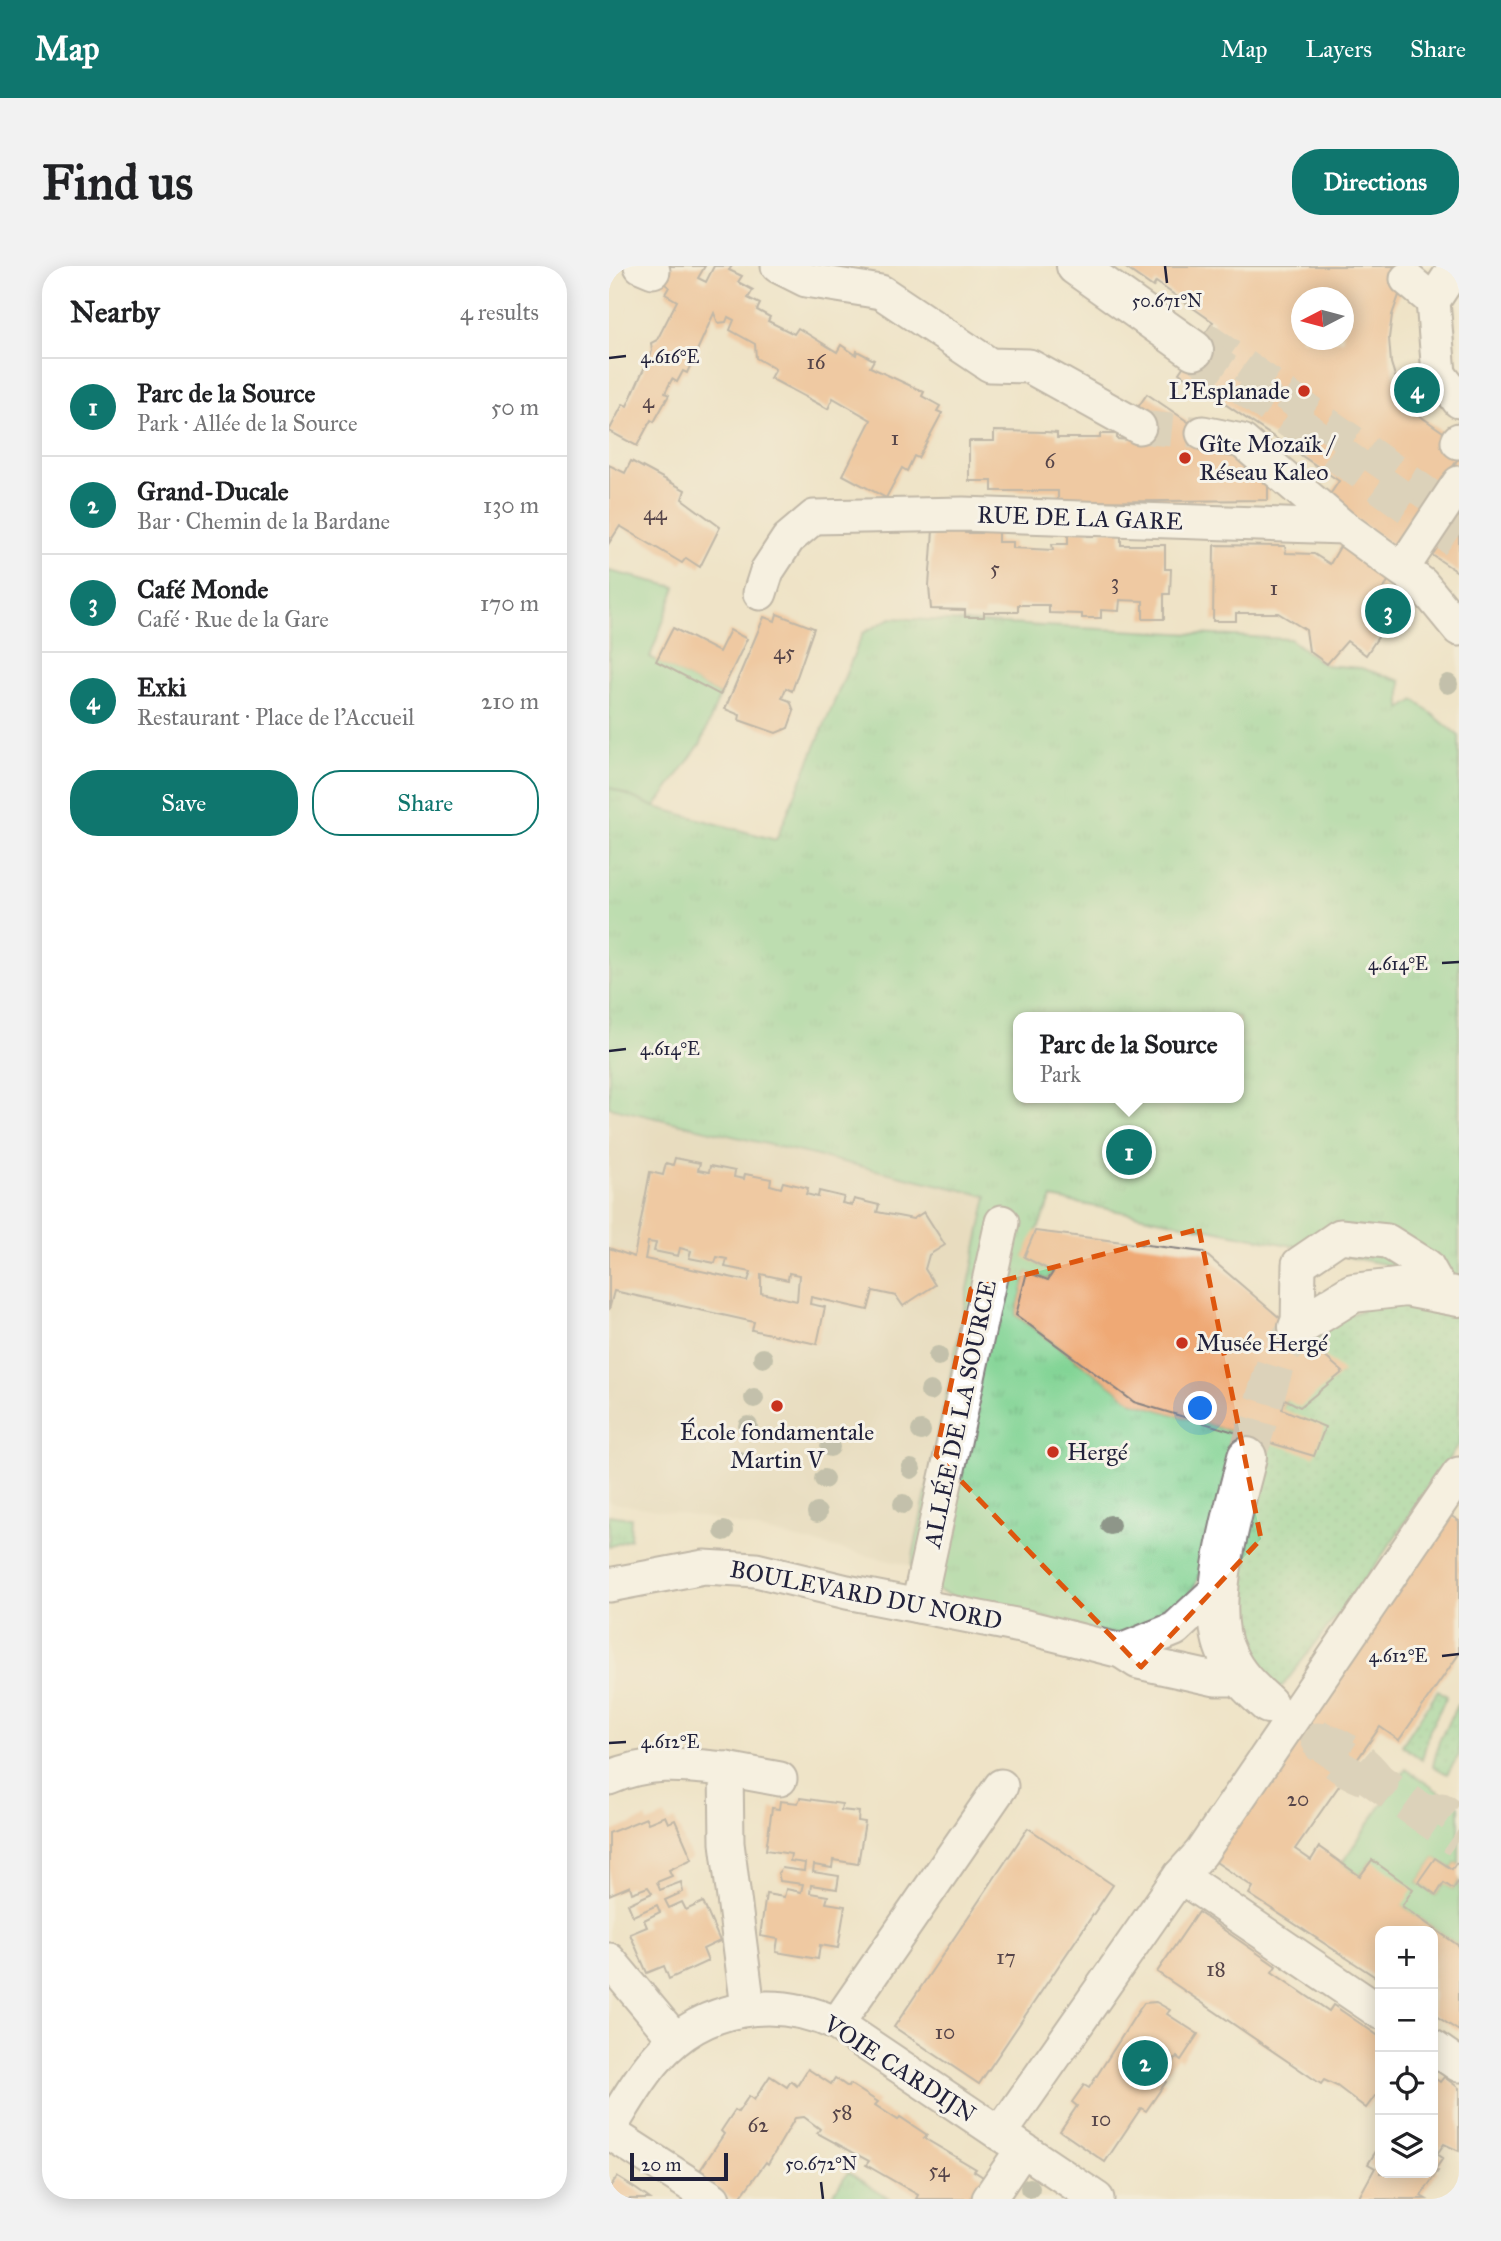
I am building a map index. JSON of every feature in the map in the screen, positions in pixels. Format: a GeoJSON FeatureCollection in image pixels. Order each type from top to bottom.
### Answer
{"type":"FeatureCollection","features":[{"type":"Feature","properties":{"kind":"main road"},"geometry":{"type":"LineString","coordinates":[[1076,266],[1137,311],[1198,343]]}},
{"type":"Feature","properties":{"kind":"main road"},"geometry":{"type":"LineString","coordinates":[[1298,1326],[1353,1293],[1406,1287],[1450,1294]]}},
{"type":"Feature","properties":{"kind":"main road"},"geometry":{"type":"LineString","coordinates":[[1247,1457],[1219,1588],[1225,1652],[1255,1692]]}},
{"type":"Feature","properties":{"kind":"street"},"geometry":{"type":"LineString","coordinates":[[778,266],[806,280],[881,292],[990,365],[1029,366],[1139,427]]}},
{"type":"Feature","properties":{"kind":"street"},"geometry":{"type":"LineString","coordinates":[[1456,266],[1433,301],[1439,374],[1459,401]]}},
{"type":"Feature","properties":{"kind":"street"},"geometry":{"type":"LineString","coordinates":[[1407,279],[1433,301]]}},
{"type":"Feature","properties":{"kind":"street"},"geometry":{"type":"LineString","coordinates":[[1203,433],[1242,441],[1343,527],[1412,577],[1459,629]]}},
{"type":"Feature","properties":{"kind":"street"},"geometry":{"type":"LineString","coordinates":[[1412,577],[1459,483]]}},
{"type":"Feature","properties":{"kind":"street","name":"RUE DE LA GARE"},"geometry":{"type":"LineString","coordinates":[[760,593],[767,571],[788,539],[814,517],[963,514],[1343,527]]}},
{"type":"Feature","properties":{"kind":"street","name":"ALLÉE DE LA SOURCE"},"geometry":{"type":"LineString","coordinates":[[918,1606],[1002,1222]]}},
{"type":"Feature","properties":{"kind":"street"},"geometry":{"type":"LineString","coordinates":[[1298,1326],[1299,1264],[1341,1236],[1387,1241],[1427,1266],[1450,1294]]}},
{"type":"Feature","properties":{"kind":"street"},"geometry":{"type":"LineString","coordinates":[[989,2199],[1011,2142],[1181,1876],[1202,1853],[1452,1486]]}},
{"type":"Feature","properties":{"kind":"street","name":"BOULEVARD DU NORD"},"geometry":{"type":"LineString","coordinates":[[609,1585],[671,1571],[730,1566],[1026,1627],[1121,1651],[1138,1662],[1215,1679],[1255,1692]]}},
{"type":"Feature","properties":{"kind":"street"},"geometry":{"type":"LineString","coordinates":[[1121,1651],[1175,1629],[1219,1588]]}},
{"type":"Feature","properties":{"kind":"street"},"geometry":{"type":"LineString","coordinates":[[609,1778],[629,1769],[665,1764],[726,1769],[780,1779]]}},
{"type":"Feature","properties":{"kind":"street"},"geometry":{"type":"LineString","coordinates":[[726,1769],[727,1843],[748,2008]]}},
{"type":"Feature","properties":{"kind":"street"},"geometry":{"type":"LineString","coordinates":[[837,2024],[1001,1786]]}},
{"type":"Feature","properties":{"kind":"street"},"geometry":{"type":"LineString","coordinates":[[1181,1876],[1286,1933],[1375,2008]]}},
{"type":"Feature","properties":{"kind":"street"},"geometry":{"type":"LineString","coordinates":[[609,1960],[675,2039]]}},
{"type":"Feature","properties":{"kind":"street","name":"VOIE CARDIJN"},"geometry":{"type":"LineString","coordinates":[[609,2130],[655,2059],[675,2039],[710,2019],[748,2008],[796,2009],[837,2024],[1097,2199]]}},
{"type":"Feature","properties":{"kind":"street"},"geometry":{"type":"LineString","coordinates":[[1438,2051],[1459,2065]]}},
{"type":"Feature","properties":{"kind":"street"},"geometry":{"type":"LineString","coordinates":[[609,2130],[713,2199]]}},
{"type":"Feature","properties":{"kind":"highlighted area"},"geometry":{"type":"Polygon","coordinates":[[[1199,1229],[1261,1539],[1141,1667],[936,1455],[971,1289],[1199,1229]]]}},
{"type":"Feature","properties":{"kind":"shaded area","name":"École fondamentale Martin V"},"geometry":{"type":"Polygon","coordinates":[[[609,1107],[987,1196],[911,1566],[713,1519],[609,1502],[609,1107]]]}},
{"type":"Feature","properties":{"kind":"green space"},"geometry":{"type":"Polygon","coordinates":[[[609,571],[676,587],[650,657],[720,695],[701,743],[655,807],[609,787],[609,571]]]}},
{"type":"Feature","properties":{"kind":"green space"},"geometry":{"type":"Polygon","coordinates":[[[891,618],[1290,639],[1325,665],[1361,668],[1401,681],[1401,709],[1415,700],[1459,736],[1459,1279],[1052,1198],[1025,1256],[1053,1272],[1048,1280],[1027,1272],[1016,1315],[1134,1402],[1237,1433],[1209,1555],[1196,1584],[1179,1607],[1156,1624],[1127,1633],[1093,1631],[949,1595],[935,1589],[911,1566],[987,1196],[609,1107],[609,787],[655,807],[776,840],[863,633],[891,618]]]}},
{"type":"Feature","properties":{"kind":"green space"},"geometry":{"type":"Polygon","coordinates":[[[1385,1304],[1459,1311],[1459,1444],[1377,1563],[1275,1696],[1263,1685],[1237,1633],[1234,1599],[1263,1460],[1306,1346],[1332,1323],[1385,1304]]]}},
{"type":"Feature","properties":{"kind":"green space"},"geometry":{"type":"Polygon","coordinates":[[[609,1515],[631,1518],[630,1539],[609,1547],[609,1515]]]}},
{"type":"Feature","properties":{"kind":"green space"},"geometry":{"type":"Polygon","coordinates":[[[1438,1690],[1447,1696],[1430,1729],[1422,1760],[1402,1745],[1438,1690]]]}},
{"type":"Feature","properties":{"kind":"green space"},"geometry":{"type":"Polygon","coordinates":[[[1458,1703],[1459,1755],[1447,1774],[1433,1766],[1439,1741],[1458,1703]]]}},
{"type":"Feature","properties":{"kind":"green space"},"geometry":{"type":"Polygon","coordinates":[[[1406,1769],[1459,1806],[1459,1865],[1456,1863],[1452,1869],[1435,1858],[1418,1882],[1436,1895],[1444,1883],[1453,1889],[1459,1881],[1459,1946],[1438,1931],[1438,1926],[1430,1926],[1402,1906],[1372,1860],[1360,1876],[1342,1863],[1406,1769]]]}},
{"type":"Feature","properties":{"kind":"green space"},"geometry":{"type":"Polygon","coordinates":[[[848,2172],[889,2199],[830,2199],[848,2172]]]}},
{"type":"Feature","properties":{"kind":"building"},"geometry":{"type":"Polygon","coordinates":[[[668,266],[705,266],[698,278],[706,282],[714,266],[732,266],[729,270],[742,276],[738,282],[753,290],[748,298],[760,304],[757,310],[770,317],[768,321],[794,334],[798,328],[837,352],[841,345],[856,355],[857,351],[874,360],[870,367],[924,392],[922,396],[940,406],[937,411],[942,413],[918,458],[914,456],[907,471],[902,468],[886,498],[843,475],[871,420],[833,398],[828,409],[770,378],[775,369],[756,358],[755,344],[730,330],[734,320],[728,317],[726,322],[718,323],[714,313],[687,373],[683,371],[677,382],[672,379],[665,393],[669,395],[637,446],[609,431],[623,404],[627,406],[652,351],[651,343],[657,340],[677,301],[665,294],[669,287],[662,282],[668,266]]]}},
{"type":"Feature","properties":{"kind":"building","name":"L'Esplanade"},"geometry":{"type":"Polygon","coordinates":[[[1123,266],[1415,266],[1402,287],[1392,315],[1389,338],[1391,363],[1396,379],[1420,416],[1459,443],[1459,457],[1400,550],[1327,499],[1339,481],[1179,373],[1213,322],[1156,282],[1153,287],[1123,266]]]}},
{"type":"Feature","properties":{"kind":"building"},"geometry":{"type":"Polygon","coordinates":[[[1147,394],[1268,476],[1268,500],[1058,502],[1058,491],[992,491],[992,481],[969,481],[969,441],[994,441],[994,431],[1057,433],[1057,438],[1100,438],[1100,434],[1117,434],[1117,439],[1131,440],[1132,416],[1147,394]]]}},
{"type":"Feature","properties":{"kind":"building"},"geometry":{"type":"Polygon","coordinates":[[[631,461],[685,490],[682,499],[720,527],[700,567],[686,558],[682,563],[620,526],[609,543],[609,465],[625,473],[631,461]]]}},
{"type":"Feature","properties":{"kind":"building"},"geometry":{"type":"Polygon","coordinates":[[[1459,503],[1459,573],[1429,553],[1459,503]]]}},
{"type":"Feature","properties":{"kind":"building"},"geometry":{"type":"Polygon","coordinates":[[[965,528],[965,533],[981,533],[981,528],[998,529],[998,542],[1013,542],[1013,548],[1053,550],[1052,544],[1068,544],[1068,530],[1088,530],[1088,536],[1102,536],[1102,530],[1121,530],[1121,545],[1165,545],[1165,569],[1171,569],[1170,594],[1164,594],[1164,619],[1143,619],[1143,601],[1120,600],[1119,611],[1101,610],[1101,618],[1082,618],[1082,614],[1049,613],[1049,605],[1018,605],[1018,612],[984,612],[984,617],[965,617],[965,610],[931,609],[929,586],[933,530],[965,528]]]}},
{"type":"Feature","properties":{"kind":"building"},"geometry":{"type":"Polygon","coordinates":[[[1214,545],[1285,546],[1286,553],[1314,554],[1330,564],[1341,545],[1390,578],[1382,591],[1401,603],[1366,655],[1347,641],[1327,664],[1309,651],[1306,630],[1278,613],[1236,613],[1236,621],[1213,621],[1214,545]]]}},
{"type":"Feature","properties":{"kind":"building"},"geometry":{"type":"Polygon","coordinates":[[[777,614],[814,628],[792,691],[786,688],[782,698],[790,701],[794,711],[788,728],[776,733],[739,720],[740,715],[725,709],[764,617],[775,621],[777,614]]]}},
{"type":"Feature","properties":{"kind":"building"},"geometry":{"type":"Polygon","coordinates":[[[673,628],[719,652],[730,630],[747,639],[720,695],[656,661],[673,628]]]}},
{"type":"Feature","properties":{"kind":"building"},"geometry":{"type":"Polygon","coordinates":[[[675,1158],[700,1163],[698,1170],[709,1172],[710,1166],[735,1171],[734,1177],[744,1179],[745,1174],[771,1179],[770,1185],[781,1188],[783,1182],[808,1188],[806,1194],[818,1197],[819,1191],[844,1197],[842,1203],[852,1205],[854,1199],[879,1205],[877,1212],[913,1219],[924,1212],[945,1245],[929,1255],[925,1269],[935,1285],[903,1306],[896,1296],[873,1291],[868,1310],[811,1297],[810,1304],[825,1307],[817,1344],[752,1330],[754,1322],[614,1291],[609,1310],[609,1248],[634,1257],[650,1172],[663,1175],[666,1163],[673,1165],[675,1158]],[[648,1242],[645,1259],[748,1281],[751,1272],[725,1267],[727,1259],[717,1257],[715,1263],[689,1258],[691,1251],[680,1248],[678,1256],[654,1251],[656,1243],[648,1242]],[[789,1273],[788,1280],[761,1274],[761,1293],[797,1301],[799,1275],[789,1273]]]}},
{"type":"Feature","properties":{"kind":"building","name":"Musée Hergé"},"geometry":{"type":"Polygon","coordinates":[[[1035,1231],[1203,1252],[1343,1372],[1300,1407],[1285,1399],[1282,1409],[1325,1427],[1314,1456],[1134,1402],[1016,1315],[1027,1272],[1048,1280],[1053,1272],[1024,1257],[1035,1231]]]}},
{"type":"Feature","properties":{"kind":"building"},"geometry":{"type":"Polygon","coordinates":[[[1442,1510],[1459,1521],[1459,1654],[1399,1740],[1380,1727],[1295,1849],[1311,1860],[1319,1847],[1360,1876],[1372,1860],[1413,1889],[1402,1906],[1430,1926],[1375,1926],[1375,1977],[1249,1894],[1253,1887],[1213,1860],[1442,1510]]]}},
{"type":"Feature","properties":{"kind":"building"},"geometry":{"type":"Polygon","coordinates":[[[800,1798],[842,1804],[841,1810],[859,1812],[858,1821],[865,1822],[858,1864],[833,1860],[832,1868],[814,1865],[813,1872],[839,1876],[837,1889],[811,1885],[810,1893],[828,1896],[826,1903],[845,1906],[838,1948],[820,1945],[818,1959],[776,1952],[778,1939],[760,1936],[766,1894],[784,1897],[786,1889],[801,1892],[803,1884],[780,1881],[778,1873],[782,1868],[804,1871],[805,1863],[790,1861],[791,1854],[766,1850],[772,1808],[779,1809],[780,1801],[798,1803],[800,1798]]]}},
{"type":"Feature","properties":{"kind":"building"},"geometry":{"type":"Polygon","coordinates":[[[665,1816],[668,1823],[675,1820],[692,1859],[669,1870],[672,1876],[657,1882],[660,1890],[681,1882],[683,1892],[665,1900],[669,1908],[682,1902],[686,1910],[703,1902],[720,1941],[703,1949],[708,1961],[669,1979],[664,1966],[647,1973],[630,1934],[647,1927],[644,1920],[660,1912],[657,1905],[633,1916],[628,1904],[652,1893],[648,1887],[632,1893],[630,1886],[609,1895],[609,1833],[646,1818],[648,1823],[665,1816]]]}},
{"type":"Feature","properties":{"kind":"building"},"geometry":{"type":"Polygon","coordinates":[[[1028,1828],[1113,1885],[979,2084],[894,2027],[1028,1828]]]}},
{"type":"Feature","properties":{"kind":"building"},"geometry":{"type":"Polygon","coordinates":[[[1435,1858],[1452,1869],[1456,1863],[1459,1865],[1459,1881],[1453,1889],[1444,1883],[1436,1895],[1418,1882],[1435,1858]]]}},
{"type":"Feature","properties":{"kind":"building"},"geometry":{"type":"Polygon","coordinates":[[[1198,1912],[1276,1966],[1272,1972],[1329,2011],[1333,2005],[1375,2034],[1375,2096],[1366,2108],[1337,2086],[1324,2080],[1321,2084],[1157,1972],[1198,1912]]]}},
{"type":"Feature","properties":{"kind":"building"},"geometry":{"type":"Polygon","coordinates":[[[1438,1931],[1459,1946],[1459,2031],[1438,2017],[1438,1931]]]}},
{"type":"Feature","properties":{"kind":"building"},"geometry":{"type":"Polygon","coordinates":[[[1156,2002],[1170,2010],[1167,2014],[1198,2034],[1181,2060],[1177,2057],[1162,2079],[1166,2082],[1146,2111],[1141,2108],[1105,2162],[1060,2131],[1077,2106],[1072,2102],[1084,2085],[1089,2088],[1144,2003],[1156,2002]]]}},
{"type":"Feature","properties":{"kind":"building"},"geometry":{"type":"Polygon","coordinates":[[[808,2069],[831,2084],[835,2078],[848,2087],[850,2084],[878,2102],[875,2105],[898,2120],[900,2117],[927,2135],[924,2138],[976,2169],[974,2171],[986,2179],[972,2199],[916,2199],[918,2195],[866,2165],[869,2161],[817,2133],[820,2129],[804,2117],[795,2118],[768,2164],[766,2162],[739,2199],[733,2199],[697,2175],[724,2134],[721,2131],[735,2110],[738,2112],[749,2096],[754,2100],[770,2076],[787,2087],[791,2081],[797,2086],[808,2069]]]}},
{"type":"Feature","properties":{"kind":"building"},"geometry":{"type":"Polygon","coordinates":[[[1444,2077],[1459,2088],[1459,2151],[1444,2144],[1438,2153],[1438,2081],[1440,2082],[1444,2077]]]}},
{"type":"Feature","properties":{"kind":"building"},"geometry":{"type":"Polygon","coordinates":[[[1375,2153],[1375,2168],[1368,2164],[1375,2153]]]}},
{"type":"Feature","properties":{"kind":"building"},"geometry":{"type":"Polygon","coordinates":[[[1375,2168],[1375,2178],[1433,2178],[1421,2196],[1426,2199],[1358,2199],[1375,2168]]]}},
{"type":"Feature","properties":{"kind":"building"},"geometry":{"type":"Polygon","coordinates":[[[617,2177],[650,2199],[609,2199],[609,2188],[617,2177]]]}},
{"type":"Feature","properties":{"kind":"tunnel"},"geometry":{"type":"LineString","coordinates":[[1203,337],[1459,516]]}},
{"type":"Feature","properties":{"kind":"tunnel"},"geometry":{"type":"LineString","coordinates":[[1194,350],[1459,541]]}},
{"type":"Feature","properties":{"kind":"tunnel"},"geometry":{"type":"LineString","coordinates":[[1139,427],[1203,433]]}},
{"type":"Feature","properties":{"kind":"tunnel"},"geometry":{"type":"LineString","coordinates":[[1247,1457],[1277,1359],[1298,1327]]}},
{"type":"Feature","properties":{"kind":"tunnel"},"geometry":{"type":"LineString","coordinates":[[1268,1704],[1459,1839]]}},
{"type":"Feature","properties":{"kind":"tunnel"},"geometry":{"type":"LineString","coordinates":[[1317,1739],[1335,1743],[1354,1754],[1382,1784],[1363,1778],[1335,1763],[1317,1739]]}},
{"type":"Feature","properties":{"kind":"tunnel"},"geometry":{"type":"LineString","coordinates":[[1421,1813],[1442,1809],[1459,1821]]}},
{"type":"Feature","properties":{"kind":"place","name":"Exki"},"geometry":{"type":"Point","coordinates":[1417,390]}},
{"type":"Feature","properties":{"kind":"place","name":"L'Esplanade"},"geometry":{"type":"Point","coordinates":[1304,391]}},
{"type":"Feature","properties":{"kind":"place","name":"Gîte Mozaïk / Réseau Kaleo"},"geometry":{"type":"Point","coordinates":[1185,458]}},
{"type":"Feature","properties":{"kind":"place","name":"Café Monde"},"geometry":{"type":"Point","coordinates":[1388,611]}},
{"type":"Feature","properties":{"kind":"place","name":"Parc de la Source"},"geometry":{"type":"Point","coordinates":[1129,1152]}},
{"type":"Feature","properties":{"kind":"place","name":"Musée Hergé"},"geometry":{"type":"Point","coordinates":[1182,1343]}},
{"type":"Feature","properties":{"kind":"place","name":"École fondamentale Martin V"},"geometry":{"type":"Point","coordinates":[777,1406]}},
{"type":"Feature","properties":{"kind":"place","name":"Hergé"},"geometry":{"type":"Point","coordinates":[1053,1452]}},
{"type":"Feature","properties":{"kind":"place","name":"Grand-Ducale"},"geometry":{"type":"Point","coordinates":[1145,2063]}}]}
